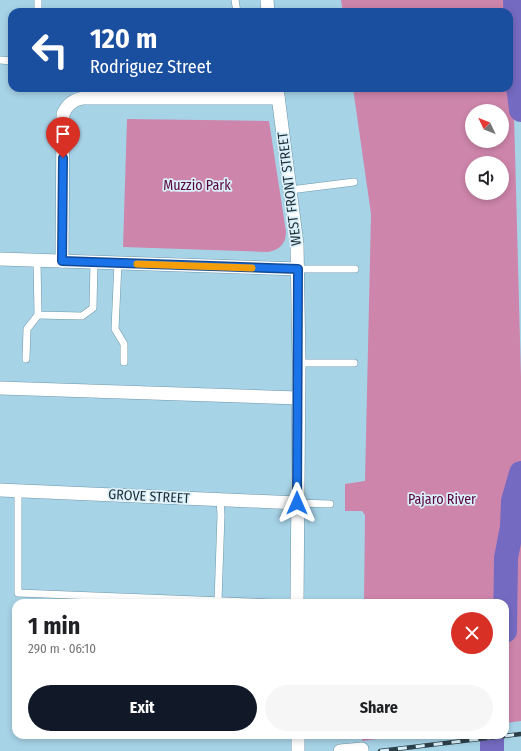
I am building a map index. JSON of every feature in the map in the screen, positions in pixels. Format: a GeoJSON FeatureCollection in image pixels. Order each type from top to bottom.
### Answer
{"type":"FeatureCollection","features":[{"type":"Feature","properties":{"kind":"street","name":"WEST FRONT STREET"},"geometry":{"type":"LineString","coordinates":[[277,93],[297,244],[298,269],[299,363],[297,599]]}},
{"type":"Feature","properties":{"kind":"street"},"geometry":{"type":"LineString","coordinates":[[62,261],[63,114],[65,109],[72,102],[83,98],[277,93]]}},
{"type":"Feature","properties":{"kind":"street"},"geometry":{"type":"LineString","coordinates":[[0,259],[298,269]]}},
{"type":"Feature","properties":{"kind":"street"},"geometry":{"type":"LineString","coordinates":[[0,388],[298,398]]}},
{"type":"Feature","properties":{"kind":"street","name":"GROVE STREET"},"geometry":{"type":"LineString","coordinates":[[0,490],[297,503]]}},
{"type":"Feature","properties":{"kind":"street"},"geometry":{"type":"LineString","coordinates":[[298,739],[298,751]]}},
{"type":"Feature","properties":{"kind":"street"},"geometry":{"type":"LineString","coordinates":[[340,751],[362,750]]}},
{"type":"Feature","properties":{"kind":"lane"},"geometry":{"type":"LineString","coordinates":[[290,190],[354,182]]}},
{"type":"Feature","properties":{"kind":"lane"},"geometry":{"type":"LineString","coordinates":[[26,360],[27,329],[38,315],[37,261]]}},
{"type":"Feature","properties":{"kind":"lane"},"geometry":{"type":"LineString","coordinates":[[38,315],[82,316],[93,308],[94,262]]}},
{"type":"Feature","properties":{"kind":"lane"},"geometry":{"type":"LineString","coordinates":[[118,263],[115,329],[124,344],[124,362]]}},
{"type":"Feature","properties":{"kind":"lane"},"geometry":{"type":"LineString","coordinates":[[298,269],[355,269]]}},
{"type":"Feature","properties":{"kind":"lane"},"geometry":{"type":"LineString","coordinates":[[299,363],[354,363]]}},
{"type":"Feature","properties":{"kind":"lane"},"geometry":{"type":"LineString","coordinates":[[18,491],[18,593],[168,599]]}},
{"type":"Feature","properties":{"kind":"lane"},"geometry":{"type":"LineString","coordinates":[[218,599],[221,515],[220,500]]}},
{"type":"Feature","properties":{"kind":"lane"},"geometry":{"type":"LineString","coordinates":[[297,503],[330,504]]}},
{"type":"Feature","properties":{"kind":"green space","name":"Pajaro River"},"geometry":{"type":"Polygon","coordinates":[[[341,0],[511,0],[511,8],[342,8],[341,0]]]}},
{"type":"Feature","properties":{"kind":"green space","name":"Pajaro River"},"geometry":{"type":"Polygon","coordinates":[[[513,76],[521,378],[521,721],[509,722],[509,599],[364,599],[365,515],[362,511],[345,511],[345,484],[365,481],[371,214],[354,92],[513,92],[513,76]]]}},
{"type":"Feature","properties":{"kind":"green space","name":"Muzzio Park"},"geometry":{"type":"Polygon","coordinates":[[[127,119],[269,121],[286,232],[285,240],[281,246],[268,252],[123,247],[127,119]]]}},
{"type":"Feature","properties":{"kind":"green space"},"geometry":{"type":"Polygon","coordinates":[[[362,739],[377,739],[362,741],[362,739]]]}},
{"type":"Feature","properties":{"kind":"waterway","name":"Pajaro River"},"geometry":{"type":"LineString","coordinates":[[515,0],[518,86],[521,110]]}},
{"type":"Feature","properties":{"kind":"waterway","name":"Pajaro River"},"geometry":{"type":"LineString","coordinates":[[505,599],[506,558],[512,527],[513,501],[521,473]]}},
{"type":"Feature","properties":{"kind":"waterway","name":"Pajaro River"},"geometry":{"type":"LineString","coordinates":[[492,739],[492,751]]}},
{"type":"Feature","properties":{"kind":"railway"},"geometry":{"type":"LineString","coordinates":[[509,735],[521,734]]}},
{"type":"Feature","properties":{"kind":"railway"},"geometry":{"type":"LineString","coordinates":[[380,751],[480,739]]}},
{"type":"Feature","properties":{"kind":"slow traffic"},"geometry":{"type":"LineString","coordinates":[[137,264],[252,268]]}},
{"type":"Feature","properties":{"kind":"route"},"geometry":{"type":"LineString","coordinates":[[63,158],[62,261],[298,269],[299,363],[297,503]]}}]}
